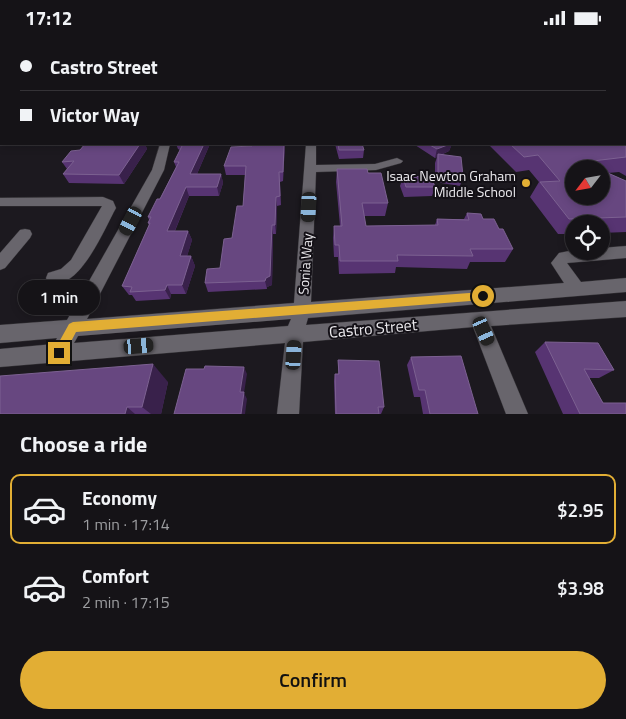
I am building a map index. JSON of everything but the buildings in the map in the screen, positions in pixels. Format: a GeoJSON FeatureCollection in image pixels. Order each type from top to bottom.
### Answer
{"type":"FeatureCollection","features":[{"type":"Feature","properties":{"kind":"street"},"geometry":{"type":"LineString","coordinates":[[59,353],[158,170],[164,145]]}},
{"type":"Feature","properties":{"kind":"street","name":"Sonia Way"},"geometry":{"type":"LineString","coordinates":[[288,414],[295,333],[302,310],[305,283],[311,145]]}},
{"type":"Feature","properties":{"kind":"street"},"geometry":{"type":"LineString","coordinates":[[311,169],[376,167],[397,161]]}},
{"type":"Feature","properties":{"kind":"street"},"geometry":{"type":"LineString","coordinates":[[0,202],[103,201],[108,203],[109,208],[71,272],[54,279]]}},
{"type":"Feature","properties":{"kind":"street"},"geometry":{"type":"LineString","coordinates":[[0,264],[25,234]]}},
{"type":"Feature","properties":{"kind":"street"},"geometry":{"type":"LineString","coordinates":[[577,289],[562,260],[626,252]]}},
{"type":"Feature","properties":{"kind":"street","name":"Castro Street"},"geometry":{"type":"LineString","coordinates":[[0,334],[626,285]]}},
{"type":"Feature","properties":{"kind":"street","name":"Castro Street"},"geometry":{"type":"LineString","coordinates":[[0,358],[295,333],[626,309]]}},
{"type":"Feature","properties":{"kind":"street"},"geometry":{"type":"LineString","coordinates":[[479,319],[517,414]]}},
{"type":"Feature","properties":{"kind":"place","name":"Isaac Newton Graham Middle School"},"geometry":{"type":"Point","coordinates":[526,183]}},
{"type":"Feature","properties":{"kind":"route"},"geometry":{"type":"LineString","coordinates":[[59,353],[73,327],[483,296]]}}]}
